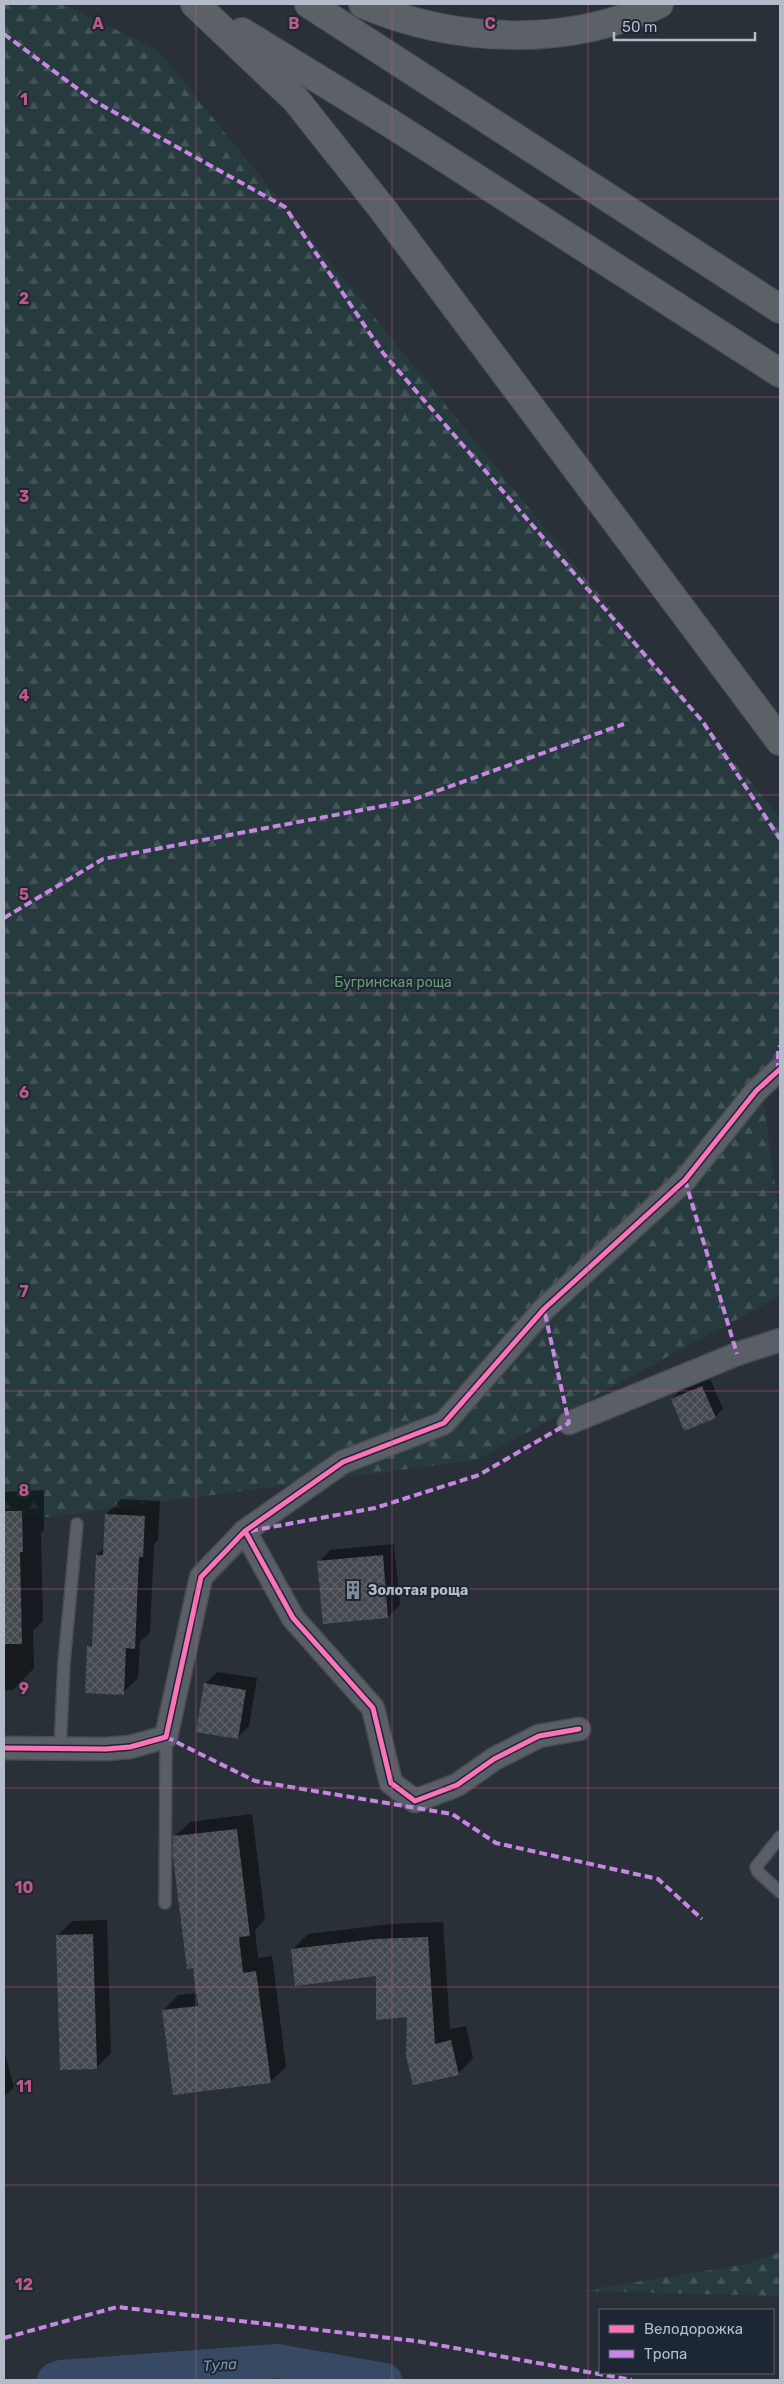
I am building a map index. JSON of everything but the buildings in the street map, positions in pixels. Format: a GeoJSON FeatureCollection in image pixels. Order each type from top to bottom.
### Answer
{"type":"FeatureCollection","features":[{"type":"Feature","properties":{"kind":"main road"},"geometry":{"type":"LineString","coordinates":[[195,4],[390,124],[780,373]]}},
{"type":"Feature","properties":{"kind":"main road"},"geometry":{"type":"LineString","coordinates":[[195,4],[296,100],[362,184],[780,741]]}},
{"type":"Feature","properties":{"kind":"main road"},"geometry":{"type":"LineString","coordinates":[[309,4],[780,309]]}},
{"type":"Feature","properties":{"kind":"main road"},"geometry":{"type":"LineString","coordinates":[[363,4],[386,14],[457,32],[525,36],[593,29],[659,4]]}},
{"type":"Feature","properties":{"kind":"street"},"geometry":{"type":"LineString","coordinates":[[4,1748],[106,1749],[130,1746],[166,1737],[201,1577],[245,1531],[343,1462],[444,1423],[544,1309],[684,1180],[756,1091],[780,1069]]}},
{"type":"Feature","properties":{"kind":"street"},"geometry":{"type":"LineString","coordinates":[[570,1424],[737,1354],[780,1340]]}},
{"type":"Feature","properties":{"kind":"street"},"geometry":{"type":"LineString","coordinates":[[245,1531],[293,1618],[373,1708],[391,1783],[415,1801],[457,1785],[494,1759],[539,1736],[579,1729]]}},
{"type":"Feature","properties":{"kind":"lane"},"geometry":{"type":"LineString","coordinates":[[60,1749],[64,1663],[77,1524]]}},
{"type":"Feature","properties":{"kind":"lane"},"geometry":{"type":"LineString","coordinates":[[165,1903],[166,1737]]}},
{"type":"Feature","properties":{"kind":"lane"},"geometry":{"type":"LineString","coordinates":[[780,1836],[756,1867],[758,1872],[780,1892]]}},
{"type":"Feature","properties":{"kind":"green space","name":"Бугринская роща"},"geometry":{"type":"Polygon","coordinates":[[[4,4],[63,4],[158,50],[780,818],[780,1048],[763,1098],[780,1222],[780,1296],[476,1460],[40,1518],[4,1517],[4,4]]]}},
{"type":"Feature","properties":{"kind":"green space"},"geometry":{"type":"Polygon","coordinates":[[[780,2252],[780,2296],[581,2291],[747,2264],[780,2252]]]}},
{"type":"Feature","properties":{"kind":"waterway","name":"Тула"},"geometry":{"type":"LineString","coordinates":[[54,2380],[61,2377],[277,2361],[385,2380]]}},
{"type":"Feature","properties":{"kind":"marked path"},"geometry":{"type":"LineString","coordinates":[[4,34],[94,101],[285,207],[383,353],[703,722],[780,839]]}},
{"type":"Feature","properties":{"kind":"marked path"},"geometry":{"type":"LineString","coordinates":[[4,918],[103,859],[409,801],[624,724]]}},
{"type":"Feature","properties":{"kind":"marked path"},"geometry":{"type":"LineString","coordinates":[[778,1071],[778,1050],[780,1046]]}},
{"type":"Feature","properties":{"kind":"marked path"},"geometry":{"type":"LineString","coordinates":[[685,1180],[737,1354]]}},
{"type":"Feature","properties":{"kind":"marked path"},"geometry":{"type":"LineString","coordinates":[[250,1531],[375,1508],[479,1475],[569,1423],[544,1309]]}},
{"type":"Feature","properties":{"kind":"marked path"},"geometry":{"type":"LineString","coordinates":[[166,1737],[255,1781],[452,1814],[496,1843],[658,1879],[702,1919]]}},
{"type":"Feature","properties":{"kind":"marked path"},"geometry":{"type":"LineString","coordinates":[[4,2338],[117,2307],[416,2341],[632,2380]]}},
{"type":"Feature","properties":{"kind":"cycle path"},"geometry":{"type":"LineString","coordinates":[[4,1748],[106,1749],[130,1747],[166,1737],[201,1577],[245,1531],[343,1462],[444,1423],[544,1309],[685,1180],[756,1091],[780,1069]]}},
{"type":"Feature","properties":{"kind":"cycle path"},"geometry":{"type":"LineString","coordinates":[[245,1531],[293,1618],[373,1708],[391,1783],[415,1801],[457,1785],[494,1759],[539,1736],[579,1729]]}},
{"type":"Feature","properties":{"kind":"place","name":"Золотая роща"},"geometry":{"type":"Point","coordinates":[353,1590]}}]}
